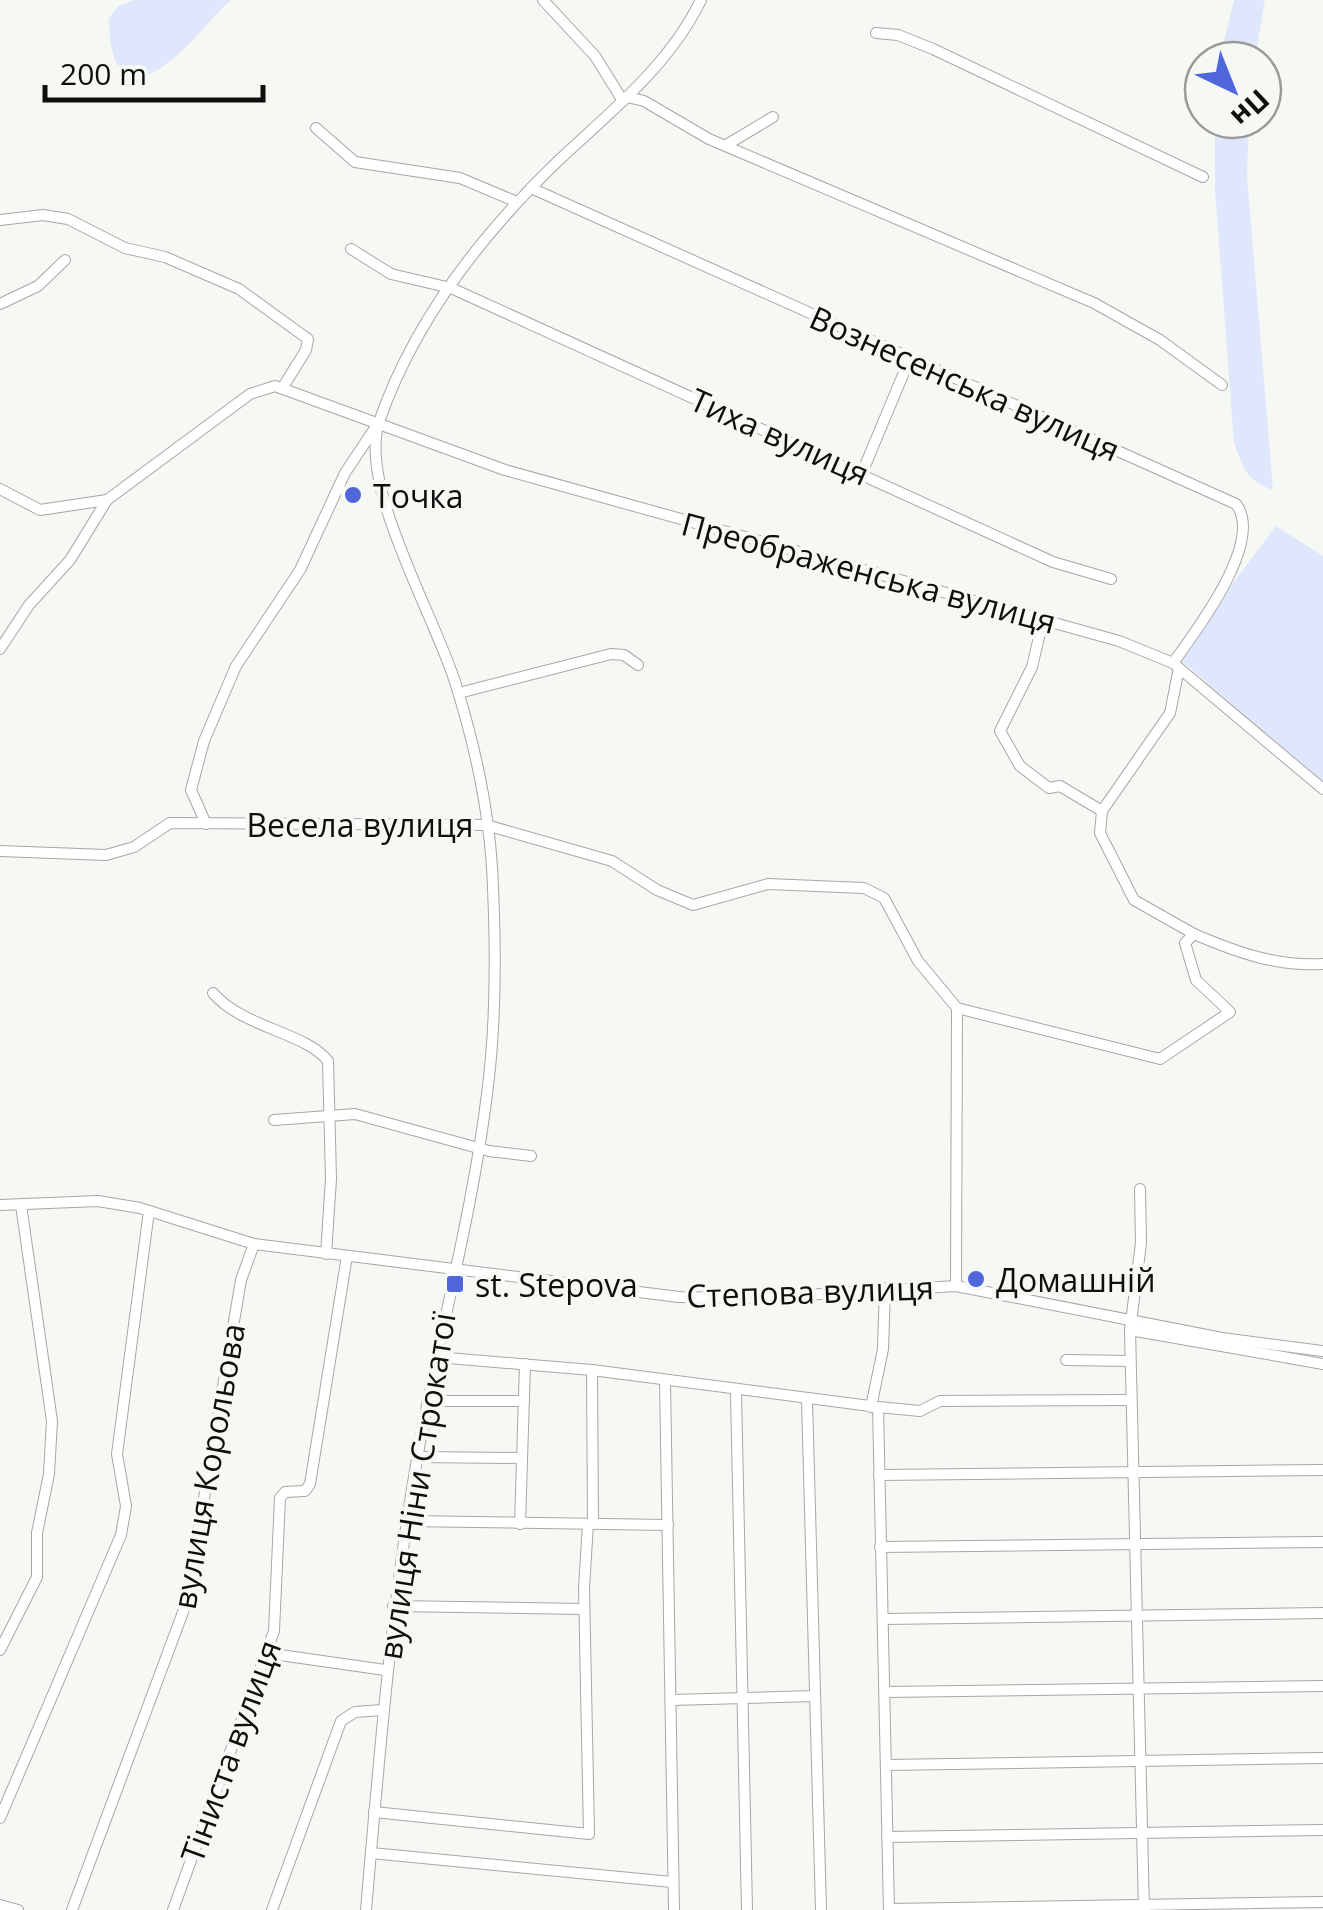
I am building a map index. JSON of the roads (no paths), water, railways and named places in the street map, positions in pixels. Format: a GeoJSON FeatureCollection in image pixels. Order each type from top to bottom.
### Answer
{"type":"FeatureCollection","features":[{"type":"Feature","properties":{"kind":"street"},"geometry":{"type":"LineString","coordinates":[[543,0],[595,56],[625,99],[644,101],[709,139],[1094,304],[1160,340],[1222,384]]}},
{"type":"Feature","properties":{"kind":"street"},"geometry":{"type":"LineString","coordinates":[[206,824],[190,790],[220,698],[258,630],[300,570],[345,473],[378,424],[418,334],[468,256],[662,59],[701,0]]}},
{"type":"Feature","properties":{"kind":"street"},"geometry":{"type":"LineString","coordinates":[[876,33],[898,35],[933,49],[1204,177]]}},
{"type":"Feature","properties":{"kind":"street"},"geometry":{"type":"LineString","coordinates":[[722,144],[735,144],[773,117]]}},
{"type":"Feature","properties":{"kind":"street"},"geometry":{"type":"LineString","coordinates":[[316,128],[355,162],[460,178],[517,202]]}},
{"type":"Feature","properties":{"kind":"street","name":"Вознесенська вулиця"},"geometry":{"type":"LineString","coordinates":[[531,188],[1241,510],[1232,577],[1176,665]]}},
{"type":"Feature","properties":{"kind":"street"},"geometry":{"type":"LineString","coordinates":[[0,220],[43,215],[86,227],[125,248],[166,257],[239,289],[301,331],[308,344],[283,387],[250,394],[107,500],[78,548],[29,605],[0,649]]}},
{"type":"Feature","properties":{"kind":"street","name":"Тиха вулиця"},"geometry":{"type":"LineString","coordinates":[[351,249],[391,274],[451,288],[1053,562],[1110,580]]}},
{"type":"Feature","properties":{"kind":"street"},"geometry":{"type":"LineString","coordinates":[[0,304],[38,286],[64,260]]}},
{"type":"Feature","properties":{"kind":"street"},"geometry":{"type":"LineString","coordinates":[[862,473],[910,358]]}},
{"type":"Feature","properties":{"kind":"street","name":"Преображенська вулиця"},"geometry":{"type":"LineString","coordinates":[[283,387],[505,470],[1104,636],[1176,665],[1323,789]]}},
{"type":"Feature","properties":{"kind":"street","name":"вулиця Ніни Строкатої"},"geometry":{"type":"LineString","coordinates":[[366,1910],[393,1606],[427,1402],[480,1146],[493,994],[493,885],[486,824],[459,692],[380,492],[375,444],[378,424]]}},
{"type":"Feature","properties":{"kind":"street"},"geometry":{"type":"LineString","coordinates":[[0,489],[40,510],[107,500]]}},
{"type":"Feature","properties":{"kind":"street"},"geometry":{"type":"LineString","coordinates":[[1043,620],[1022,691],[1002,721],[1003,741],[1031,775],[1049,788],[1060,786],[1102,811]]}},
{"type":"Feature","properties":{"kind":"street"},"geometry":{"type":"LineString","coordinates":[[459,692],[612,654],[624,655],[638,666]]}},
{"type":"Feature","properties":{"kind":"street"},"geometry":{"type":"LineString","coordinates":[[1176,665],[1170,713],[1102,811],[1100,833],[1106,848],[1134,900],[1194,934],[1250,956],[1288,964],[1323,964]]}},
{"type":"Feature","properties":{"kind":"street","name":"Весела вулиця"},"geometry":{"type":"LineString","coordinates":[[0,852],[106,855],[134,847],[170,824],[486,824],[612,860],[657,890],[692,905],[768,884],[875,892],[884,898],[932,980],[956,1008]]}},
{"type":"Feature","properties":{"kind":"street"},"geometry":{"type":"LineString","coordinates":[[956,1286],[956,1008],[1160,1059],[1230,1012],[1191,971],[1185,944],[1194,934]]}},
{"type":"Feature","properties":{"kind":"street"},"geometry":{"type":"LineString","coordinates":[[212,993],[242,1017],[322,1054],[330,1070],[326,1254]]}},
{"type":"Feature","properties":{"kind":"street"},"geometry":{"type":"LineString","coordinates":[[274,1120],[331,1113],[376,1117],[531,1156]]}},
{"type":"Feature","properties":{"kind":"street"},"geometry":{"type":"LineString","coordinates":[[1140,1189],[1130,1400],[1143,1907]]}},
{"type":"Feature","properties":{"kind":"street","name":"Степова вулиця"},"geometry":{"type":"LineString","coordinates":[[0,1206],[76,1200],[150,1211],[254,1244],[679,1297],[755,1298],[956,1286],[1131,1324],[1323,1351]]}},
{"type":"Feature","properties":{"kind":"street"},"geometry":{"type":"LineString","coordinates":[[0,1650],[11,1636],[37,1577],[37,1533],[49,1474],[52,1421],[21,1205]]}},
{"type":"Feature","properties":{"kind":"street"},"geometry":{"type":"LineString","coordinates":[[0,1818],[122,1535],[126,1506],[117,1454],[150,1211]]}},
{"type":"Feature","properties":{"kind":"street","name":"вулиця Корольова"},"geometry":{"type":"LineString","coordinates":[[72,1910],[186,1604],[242,1280],[254,1244]]}},
{"type":"Feature","properties":{"kind":"street","name":"Тіниста вулиця"},"geometry":{"type":"LineString","coordinates":[[173,1910],[266,1653],[276,1613],[280,1498],[284,1492],[305,1490],[310,1484],[347,1256]]}},
{"type":"Feature","properties":{"kind":"street"},"geometry":{"type":"LineString","coordinates":[[885,1288],[883,1349],[874,1407],[880,1475],[889,1910],[1316,1905]]}},
{"type":"Feature","properties":{"kind":"street"},"geometry":{"type":"LineString","coordinates":[[1131,1324],[1323,1364]]}},
{"type":"Feature","properties":{"kind":"street"},"geometry":{"type":"LineString","coordinates":[[436,1357],[592,1370],[736,1392],[920,1411],[940,1401],[1130,1400]]}},
{"type":"Feature","properties":{"kind":"street"},"geometry":{"type":"LineString","coordinates":[[1066,1360],[1130,1361]]}},
{"type":"Feature","properties":{"kind":"street"},"geometry":{"type":"LineString","coordinates":[[520,1524],[525,1364]]}},
{"type":"Feature","properties":{"kind":"street"},"geometry":{"type":"LineString","coordinates":[[374,1812],[589,1834],[584,1609],[590,1524],[592,1370]]}},
{"type":"Feature","properties":{"kind":"street"},"geometry":{"type":"LineString","coordinates":[[665,1382],[674,1910]]}},
{"type":"Feature","properties":{"kind":"street"},"geometry":{"type":"LineString","coordinates":[[736,1392],[747,1910]]}},
{"type":"Feature","properties":{"kind":"street"},"geometry":{"type":"LineString","coordinates":[[427,1402],[524,1400]]}},
{"type":"Feature","properties":{"kind":"street"},"geometry":{"type":"LineString","coordinates":[[807,1400],[821,1910]]}},
{"type":"Feature","properties":{"kind":"street"},"geometry":{"type":"LineString","coordinates":[[417,1457],[522,1458]]}},
{"type":"Feature","properties":{"kind":"street"},"geometry":{"type":"LineString","coordinates":[[880,1475],[1323,1470]]}},
{"type":"Feature","properties":{"kind":"street"},"geometry":{"type":"LineString","coordinates":[[406,1521],[668,1524]]}},
{"type":"Feature","properties":{"kind":"street"},"geometry":{"type":"LineString","coordinates":[[880,1547],[1323,1542]]}},
{"type":"Feature","properties":{"kind":"street"},"geometry":{"type":"LineString","coordinates":[[393,1606],[584,1609]]}},
{"type":"Feature","properties":{"kind":"street"},"geometry":{"type":"LineString","coordinates":[[883,1618],[1323,1614]]}},
{"type":"Feature","properties":{"kind":"street"},"geometry":{"type":"LineString","coordinates":[[0,1627],[11,1636]]}},
{"type":"Feature","properties":{"kind":"street"},"geometry":{"type":"LineString","coordinates":[[266,1653],[385,1670]]}},
{"type":"Feature","properties":{"kind":"street"},"geometry":{"type":"LineString","coordinates":[[886,1692],[1323,1686]]}},
{"type":"Feature","properties":{"kind":"street"},"geometry":{"type":"LineString","coordinates":[[671,1700],[814,1696]]}},
{"type":"Feature","properties":{"kind":"street"},"geometry":{"type":"LineString","coordinates":[[272,1910],[341,1722],[355,1712],[382,1710]]}},
{"type":"Feature","properties":{"kind":"street"},"geometry":{"type":"LineString","coordinates":[[886,1765],[1323,1758]]}},
{"type":"Feature","properties":{"kind":"street"},"geometry":{"type":"LineString","coordinates":[[888,1837],[1323,1830]]}},
{"type":"Feature","properties":{"kind":"street"},"geometry":{"type":"LineString","coordinates":[[371,1854],[672,1882]]}},
{"type":"Feature","properties":{"kind":"street"},"geometry":{"type":"LineString","coordinates":[[0,1905],[18,1910]]}},
{"type":"Feature","properties":{"kind":"place","name":"Точка"},"geometry":{"type":"Point","coordinates":[353,495]}},
{"type":"Feature","properties":{"kind":"place","name":"Домашній"},"geometry":{"type":"Point","coordinates":[976,1279]}},
{"type":"Feature","properties":{"kind":"place","name":"st. Stepova"},"geometry":{"type":"Point","coordinates":[455,1284]}}]}
